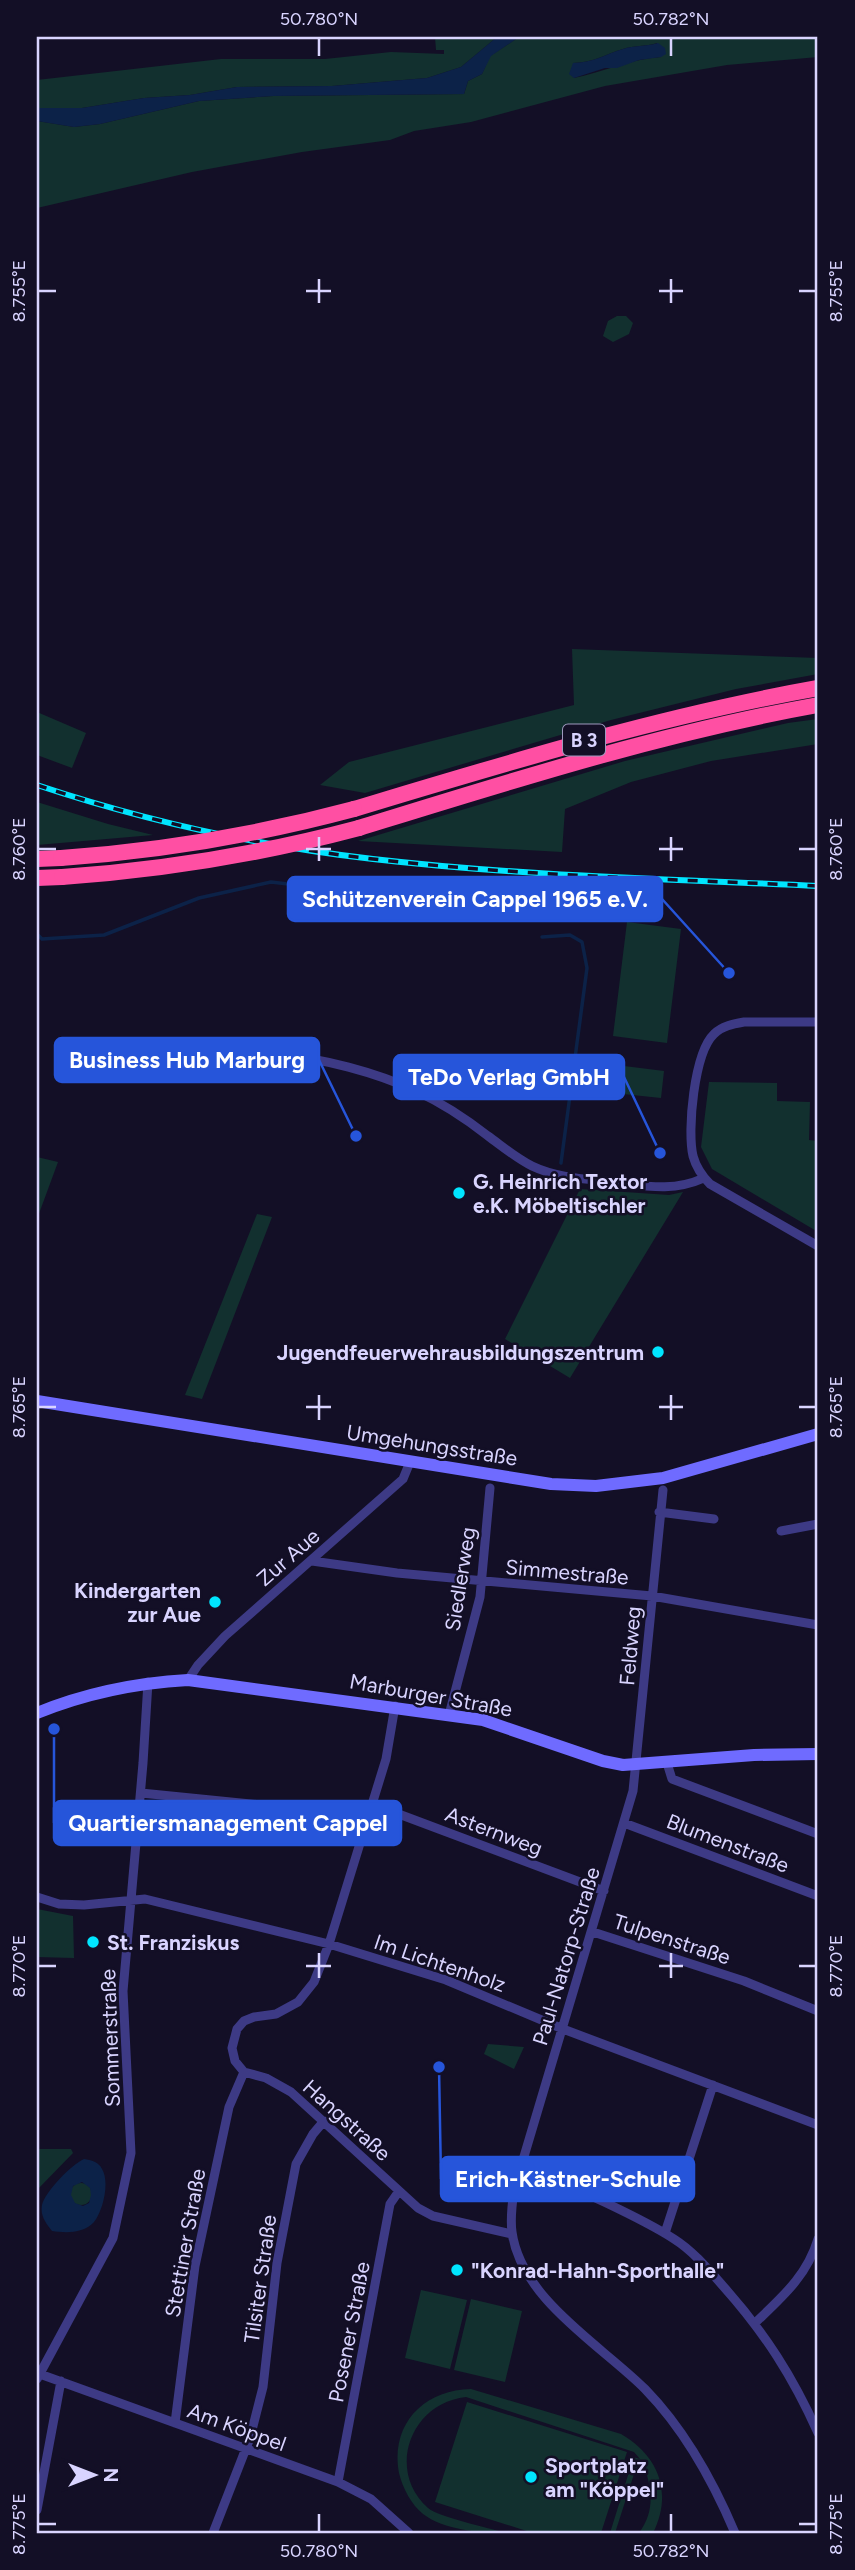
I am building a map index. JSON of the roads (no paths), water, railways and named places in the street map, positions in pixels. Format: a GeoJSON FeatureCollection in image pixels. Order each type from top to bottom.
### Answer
{"type":"FeatureCollection","features":[{"type":"Feature","properties":{"kind":"highway","name":"B 3"},"geometry":{"type":"LineString","coordinates":[[37,859],[135,852],[219,840],[354,809],[585,740],[739,702],[818,688]]}},
{"type":"Feature","properties":{"kind":"highway","name":"B 3"},"geometry":{"type":"LineString","coordinates":[[37,878],[148,870],[222,859],[359,828],[580,760],[735,720],[818,705]]}},
{"type":"Feature","properties":{"kind":"street"},"geometry":{"type":"LineString","coordinates":[[818,1022],[744,1021],[732,1024],[713,1035],[706,1045],[698,1071],[692,1126],[693,1156],[710,1184],[818,1246]]}},
{"type":"Feature","properties":{"kind":"street"},"geometry":{"type":"LineString","coordinates":[[125,1068],[159,1056],[178,1054],[252,1052],[327,1062],[380,1076],[427,1096],[460,1115],[519,1159],[541,1170],[663,1189],[704,1178]]}},
{"type":"Feature","properties":{"kind":"street","name":"Umgehungsstraße"},"geometry":{"type":"LineString","coordinates":[[37,1401],[551,1484],[596,1486],[663,1478],[818,1434]]}},
{"type":"Feature","properties":{"kind":"street","name":"Zur Aue"},"geometry":{"type":"LineString","coordinates":[[188,1679],[225,1636],[403,1479],[410,1462]]}},
{"type":"Feature","properties":{"kind":"street","name":"Siedlerweg"},"geometry":{"type":"LineString","coordinates":[[449,1715],[482,1582],[490,1488]]}},
{"type":"Feature","properties":{"kind":"street","name":"Feldweg"},"geometry":{"type":"LineString","coordinates":[[637,1764],[663,1490]]}},
{"type":"Feature","properties":{"kind":"street"},"geometry":{"type":"LineString","coordinates":[[659,1512],[714,1519]]}},
{"type":"Feature","properties":{"kind":"street"},"geometry":{"type":"LineString","coordinates":[[781,1531],[818,1524]]}},
{"type":"Feature","properties":{"kind":"street","name":"Simmestraße"},"geometry":{"type":"LineString","coordinates":[[312,1561],[482,1582],[652,1596],[818,1625]]}},
{"type":"Feature","properties":{"kind":"street","name":"Marburger Straße"},"geometry":{"type":"LineString","coordinates":[[37,1713],[86,1695],[148,1682],[188,1679],[483,1720],[623,1765],[716,1757],[818,1754]]}},
{"type":"Feature","properties":{"kind":"street","name":"Sommerstraße"},"geometry":{"type":"LineString","coordinates":[[38,2375],[113,2238],[131,2153],[123,1991],[148,1682]]}},
{"type":"Feature","properties":{"kind":"street"},"geometry":{"type":"LineString","coordinates":[[244,2072],[236,2061],[232,2048],[237,2029],[254,2017],[276,2014],[298,2003],[314,1982],[329,1944],[386,1759],[395,1706]]}},
{"type":"Feature","properties":{"kind":"street"},"geometry":{"type":"LineString","coordinates":[[667,1763],[672,1779],[818,1834]]}},
{"type":"Feature","properties":{"kind":"street","name":"Paul-Natorp-Straße"},"geometry":{"type":"LineString","coordinates":[[512,2234],[514,2190],[634,1791],[637,1764]]}},
{"type":"Feature","properties":{"kind":"street"},"geometry":{"type":"LineString","coordinates":[[141,1793],[262,1805],[363,1833]]}},
{"type":"Feature","properties":{"kind":"street","name":"Asternweg"},"geometry":{"type":"LineString","coordinates":[[372,1804],[604,1891]]}},
{"type":"Feature","properties":{"kind":"street","name":"Blumenstraße"},"geometry":{"type":"LineString","coordinates":[[624,1823],[818,1896]]}},
{"type":"Feature","properties":{"kind":"street","name":"Im Lichtenholz"},"geometry":{"type":"LineString","coordinates":[[37,1897],[59,1904],[84,1905],[132,1898],[145,1899],[329,1944],[446,1980],[563,2029],[818,2125]]}},
{"type":"Feature","properties":{"kind":"street","name":"Tulpenstraße"},"geometry":{"type":"LineString","coordinates":[[593,1932],[744,1981],[818,2011]]}},
{"type":"Feature","properties":{"kind":"street","name":"Hangstraße"},"geometry":{"type":"LineString","coordinates":[[244,2072],[266,2078],[291,2092],[418,2208],[433,2216],[512,2234]]}},
{"type":"Feature","properties":{"kind":"street","name":"Stettiner Straße"},"geometry":{"type":"LineString","coordinates":[[175,2423],[195,2266],[229,2107],[244,2072]]}},
{"type":"Feature","properties":{"kind":"street"},"geometry":{"type":"LineString","coordinates":[[665,2234],[713,2085]]}},
{"type":"Feature","properties":{"kind":"street","name":"Tilsiter Straße"},"geometry":{"type":"LineString","coordinates":[[213,2533],[245,2449],[262,2387],[277,2263],[296,2164],[313,2134],[324,2121]]}},
{"type":"Feature","properties":{"kind":"street"},"geometry":{"type":"LineString","coordinates":[[524,2158],[601,2202],[665,2234],[696,2257],[755,2323],[795,2383],[818,2433]]}},
{"type":"Feature","properties":{"kind":"street","name":"Posener Straße"},"geometry":{"type":"LineString","coordinates":[[338,2482],[390,2204],[399,2191]]}},
{"type":"Feature","properties":{"kind":"street"},"geometry":{"type":"LineString","coordinates":[[512,2234],[520,2259],[537,2287],[563,2316],[644,2388],[683,2435],[715,2487],[735,2533]]}},
{"type":"Feature","properties":{"kind":"street"},"geometry":{"type":"LineString","coordinates":[[755,2323],[792,2288],[817,2250],[818,2239]]}},
{"type":"Feature","properties":{"kind":"street","name":"Am Köppel"},"geometry":{"type":"LineString","coordinates":[[38,2375],[338,2482],[371,2499],[409,2533]]}},
{"type":"Feature","properties":{"kind":"street"},"geometry":{"type":"LineString","coordinates":[[37,2510],[61,2382]]}},
{"type":"Feature","properties":{"kind":"water"},"geometry":{"type":"Polygon","coordinates":[[[497,37],[519,37],[491,56],[482,74],[468,81],[464,94],[273,96],[199,101],[100,124],[74,127],[37,121],[37,108],[82,108],[237,87],[332,86],[427,78],[461,67],[497,37]]]}},
{"type":"Feature","properties":{"kind":"water"},"geometry":{"type":"Polygon","coordinates":[[[658,43],[665,48],[666,54],[661,57],[639,60],[617,68],[605,68],[574,78],[569,74],[573,63],[593,60],[627,48],[658,43]]]}},
{"type":"Feature","properties":{"kind":"water"},"geometry":{"type":"Polygon","coordinates":[[[84,2159],[92,2161],[102,2169],[105,2189],[100,2211],[94,2222],[85,2229],[52,2231],[43,2216],[44,2199],[66,2172],[84,2159]],[[82,2182],[73,2186],[71,2195],[75,2203],[83,2206],[89,2203],[90,2188],[82,2182]]]}},
{"type":"Feature","properties":{"kind":"waterway"},"geometry":{"type":"LineString","coordinates":[[37,934],[42,939],[104,935],[199,898],[271,882],[448,903],[543,909]]}},
{"type":"Feature","properties":{"kind":"waterway"},"geometry":{"type":"LineString","coordinates":[[542,937],[570,935],[582,942],[587,968],[561,1163]]}},
{"type":"Feature","properties":{"kind":"railway"},"geometry":{"type":"LineString","coordinates":[[37,785],[119,810],[203,831],[331,854],[540,873],[818,886]]}},
{"type":"Feature","properties":{"kind":"place","name":"Schützenverein Cappel 1965 e.V."},"geometry":{"type":"Point","coordinates":[729,973]}},
{"type":"Feature","properties":{"kind":"place","name":"Business Hub Marburg"},"geometry":{"type":"Point","coordinates":[356,1136]}},
{"type":"Feature","properties":{"kind":"place","name":"TeDo Verlag GmbH"},"geometry":{"type":"Point","coordinates":[660,1153]}},
{"type":"Feature","properties":{"kind":"place","name":"G. Heinrich Textor e.K. Möbeltischler"},"geometry":{"type":"Point","coordinates":[459,1193]}},
{"type":"Feature","properties":{"kind":"place","name":"Jugendfeuerwehrausbildungszentrum"},"geometry":{"type":"Point","coordinates":[658,1352]}},
{"type":"Feature","properties":{"kind":"place","name":"Kindergarten zur Aue"},"geometry":{"type":"Point","coordinates":[215,1602]}},
{"type":"Feature","properties":{"kind":"place","name":"Quartiersmanagement Cappel"},"geometry":{"type":"Point","coordinates":[54,1729]}},
{"type":"Feature","properties":{"kind":"place","name":"St. Franziskus"},"geometry":{"type":"Point","coordinates":[93,1942]}},
{"type":"Feature","properties":{"kind":"place","name":"Erich-Kästner-Schule"},"geometry":{"type":"Point","coordinates":[439,2067]}},
{"type":"Feature","properties":{"kind":"place","name":"\"Konrad-Hahn-Sporthalle\""},"geometry":{"type":"Point","coordinates":[457,2270]}},
{"type":"Feature","properties":{"kind":"place","name":"Sportplatz am \"Köppel\""},"geometry":{"type":"Point","coordinates":[531,2477]}}]}
